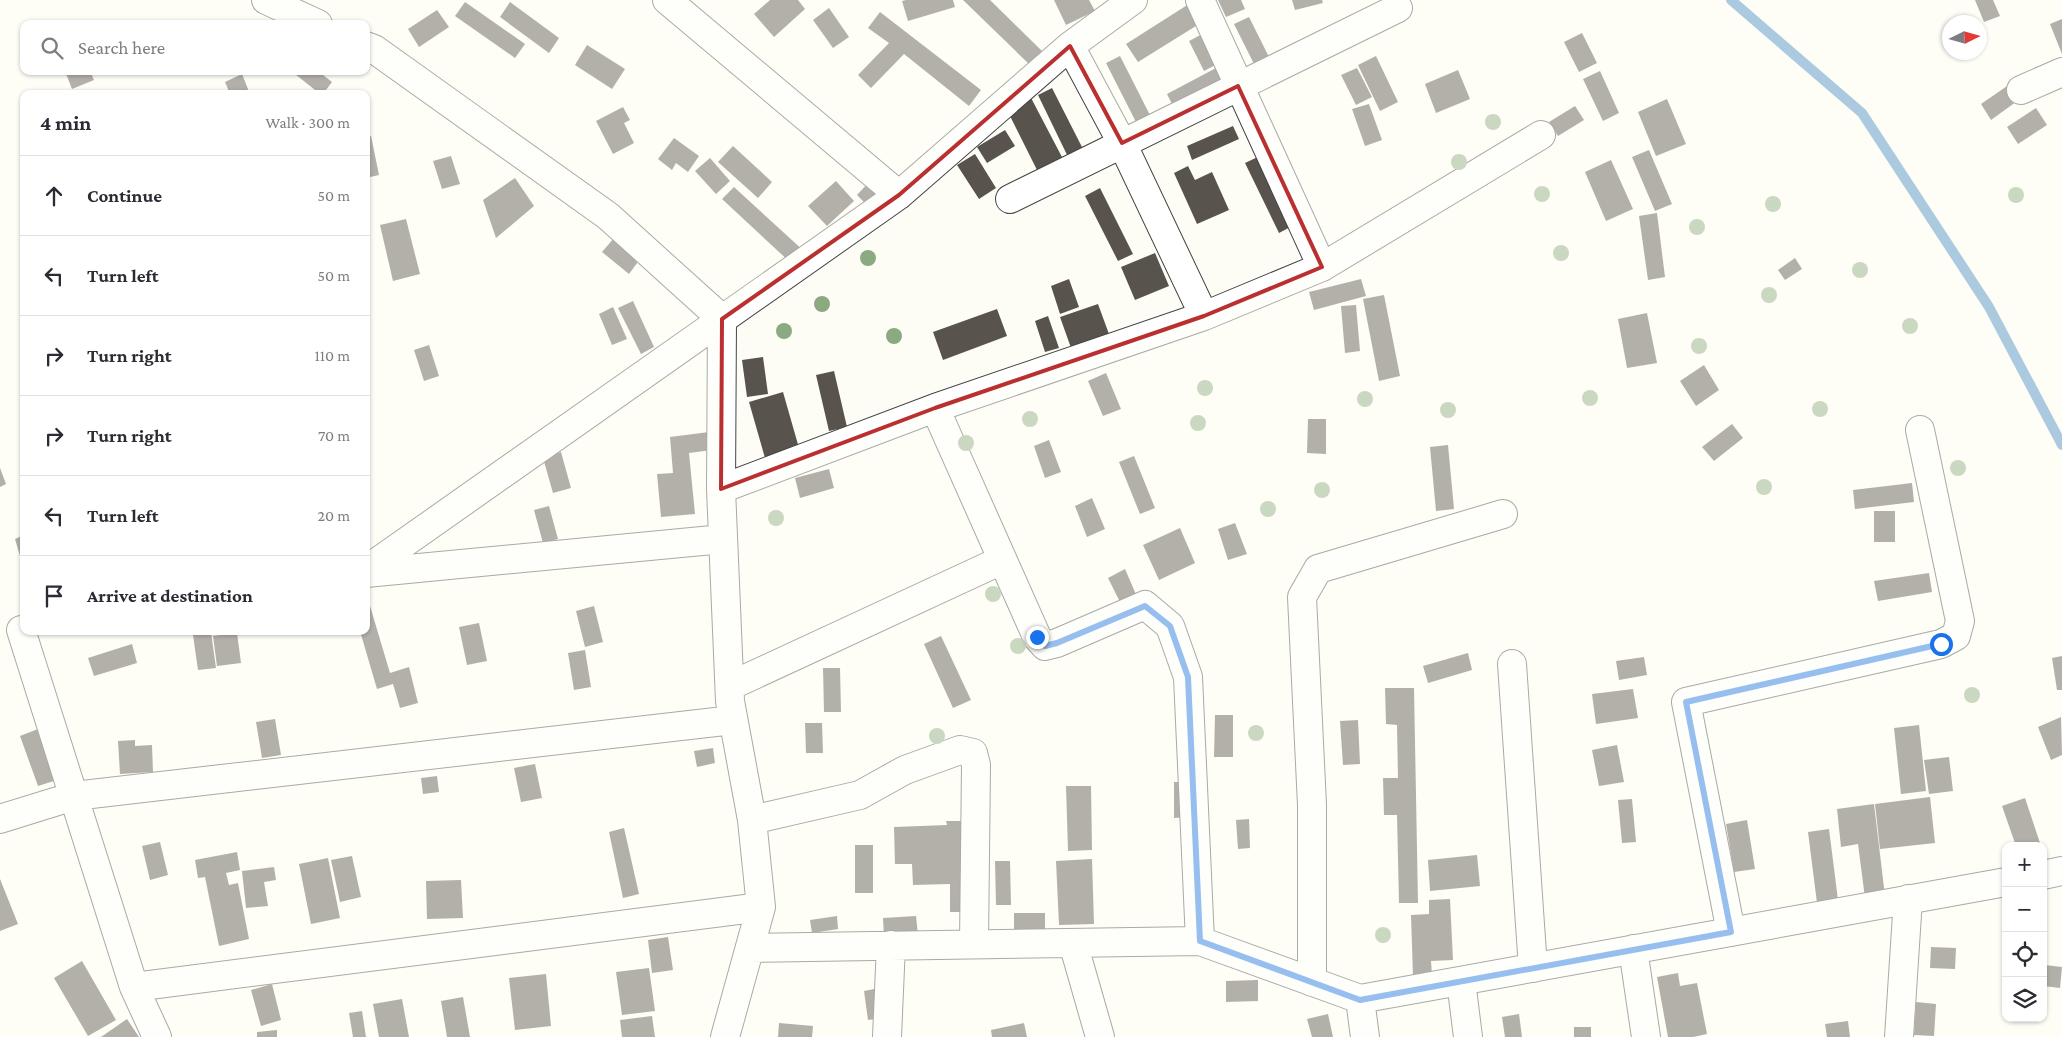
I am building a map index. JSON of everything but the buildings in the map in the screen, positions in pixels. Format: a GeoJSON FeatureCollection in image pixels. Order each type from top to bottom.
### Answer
{"type":"FeatureCollection","features":[{"type":"Feature","properties":{"kind":"street"},"geometry":{"type":"LineString","coordinates":[[266,0],[309,20]]}},
{"type":"Feature","properties":{"kind":"street"},"geometry":{"type":"LineString","coordinates":[[667,0],[899,195]]}},
{"type":"Feature","properties":{"kind":"street"},"geometry":{"type":"LineString","coordinates":[[370,568],[899,195],[1070,46],[1133,0]]}},
{"type":"Feature","properties":{"kind":"street"},"geometry":{"type":"LineString","coordinates":[[1200,0],[1322,267]]}},
{"type":"Feature","properties":{"kind":"street"},"geometry":{"type":"LineString","coordinates":[[1010,199],[1398,8]]}},
{"type":"Feature","properties":{"kind":"street"},"geometry":{"type":"LineString","coordinates":[[1070,46],[1122,143],[1204,316]]}},
{"type":"Feature","properties":{"kind":"street"},"geometry":{"type":"LineString","coordinates":[[370,48],[608,216],[722,319],[721,489],[730,686],[733,720],[752,820],[761,906],[725,1037]]}},
{"type":"Feature","properties":{"kind":"street"},"geometry":{"type":"LineString","coordinates":[[2021,90],[2062,72]]}},
{"type":"Feature","properties":{"kind":"street"},"geometry":{"type":"LineString","coordinates":[[721,489],[935,408],[1204,316],[1322,267],[1541,135]]}},
{"type":"Feature","properties":{"kind":"street"},"geometry":{"type":"LineString","coordinates":[[935,408],[1037,637],[1045,646],[1057,643],[1145,606],[1170,626],[1188,677],[1200,941]]}},
{"type":"Feature","properties":{"kind":"street"},"geometry":{"type":"LineString","coordinates":[[1731,932],[1686,702],[1941,644],[1956,636],[1960,620],[1920,430]]}},
{"type":"Feature","properties":{"kind":"street"},"geometry":{"type":"LineString","coordinates":[[1312,982],[1312,805],[1302,597],[1318,569],[1502,514]]}},
{"type":"Feature","properties":{"kind":"street"},"geometry":{"type":"LineString","coordinates":[[370,571],[723,539]]}},
{"type":"Feature","properties":{"kind":"street"},"geometry":{"type":"LineString","coordinates":[[730,686],[1002,560]]}},
{"type":"Feature","properties":{"kind":"street"},"geometry":{"type":"LineString","coordinates":[[15,629],[74,796],[134,987],[157,1037]]}},
{"type":"Feature","properties":{"kind":"street"},"geometry":{"type":"LineString","coordinates":[[1512,664],[1533,968]]}},
{"type":"Feature","properties":{"kind":"street"},"geometry":{"type":"LineString","coordinates":[[0,819],[74,796],[733,720]]}},
{"type":"Feature","properties":{"kind":"street"},"geometry":{"type":"LineString","coordinates":[[752,820],[860,795],[914,767],[960,750],[973,753],[976,765],[974,944]]}},
{"type":"Feature","properties":{"kind":"street"},"geometry":{"type":"LineString","coordinates":[[2047,874],[2062,871]]}},
{"type":"Feature","properties":{"kind":"street"},"geometry":{"type":"LineString","coordinates":[[750,948],[1200,941],[1360,1000],[2002,883]]}},
{"type":"Feature","properties":{"kind":"street"},"geometry":{"type":"LineString","coordinates":[[1899,1037],[1908,899]]}},
{"type":"Feature","properties":{"kind":"street"},"geometry":{"type":"LineString","coordinates":[[134,987],[761,906]]}},
{"type":"Feature","properties":{"kind":"street"},"geometry":{"type":"LineString","coordinates":[[1073,943],[1100,1037]]}},
{"type":"Feature","properties":{"kind":"street"},"geometry":{"type":"LineString","coordinates":[[887,1037],[891,945]]}},
{"type":"Feature","properties":{"kind":"street"},"geometry":{"type":"LineString","coordinates":[[1633,949],[1646,1037]]}},
{"type":"Feature","properties":{"kind":"street"},"geometry":{"type":"LineString","coordinates":[[1461,981],[1468,1037]]}},
{"type":"Feature","properties":{"kind":"street"},"geometry":{"type":"LineString","coordinates":[[1360,1000],[1365,1037]]}},
{"type":"Feature","properties":{"kind":"highlighted area"},"geometry":{"type":"Polygon","coordinates":[[[1070,46],[1122,143],[1238,86],[1322,267],[1204,316],[935,408],[721,489],[722,319],[899,195],[1070,46]]]}},
{"type":"Feature","properties":{"kind":"waterway"},"geometry":{"type":"LineString","coordinates":[[1731,0],[1862,113],[1989,307],[2062,445]]}},
{"type":"Feature","properties":{"kind":"route"},"geometry":{"type":"LineString","coordinates":[[1037,637],[1045,646],[1057,643],[1145,606],[1170,626],[1188,677],[1200,941],[1360,1000],[1731,932],[1686,702],[1941,644]]}}]}
